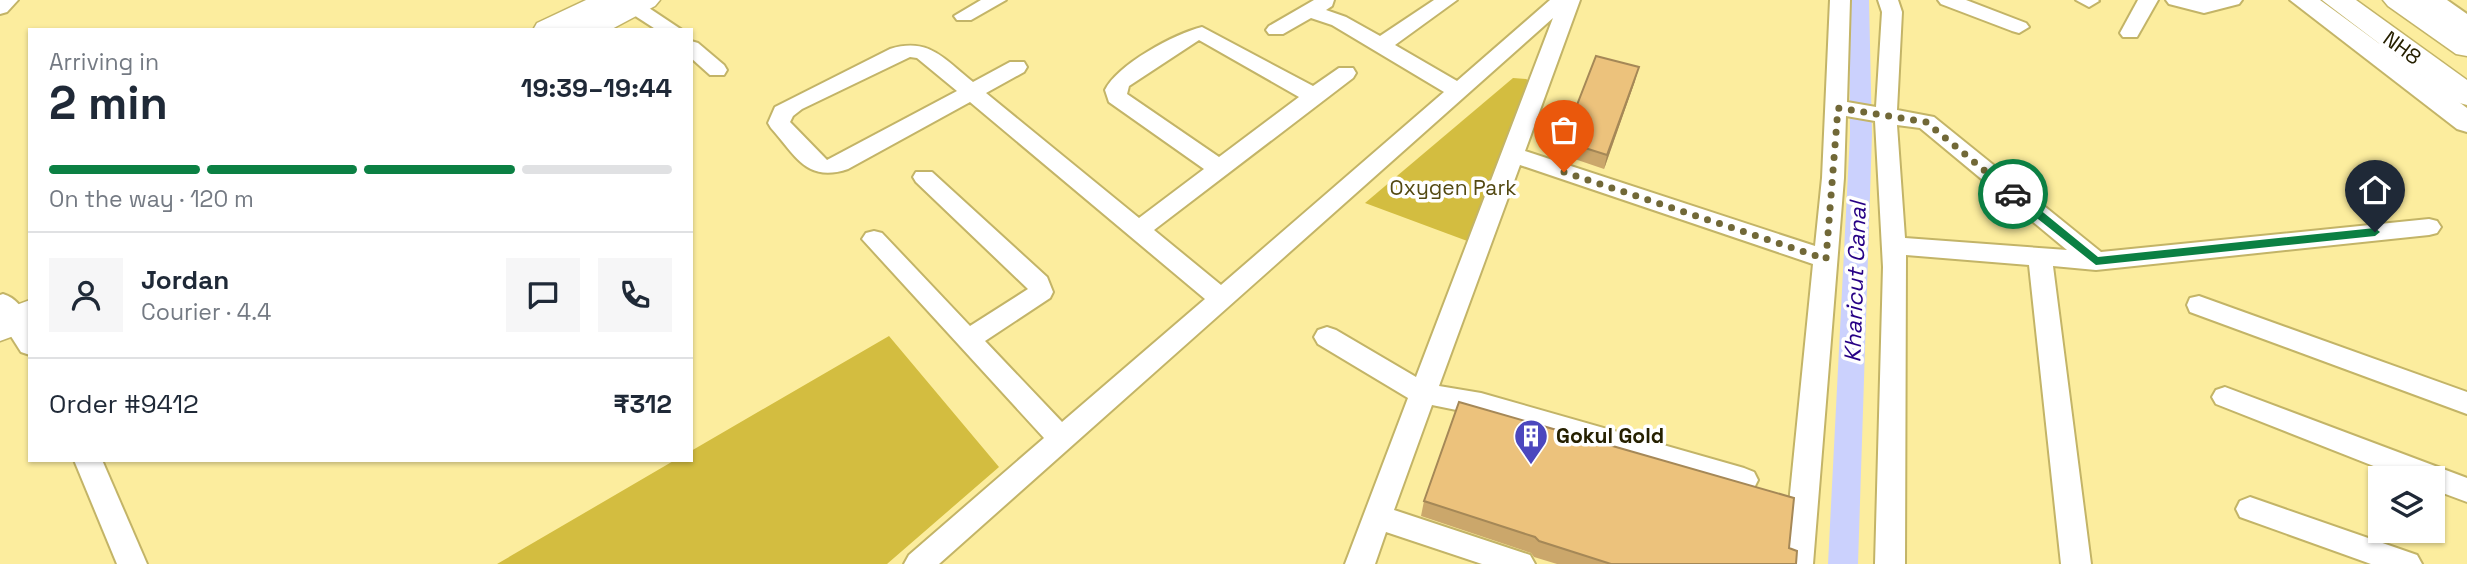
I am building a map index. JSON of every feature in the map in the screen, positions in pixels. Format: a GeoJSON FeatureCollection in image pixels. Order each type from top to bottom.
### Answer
{"type":"FeatureCollection","features":[{"type":"Feature","properties":{"kind":"main road","name":"NH8"},"geometry":{"type":"LineString","coordinates":[[2337,0],[2442,86]]}},
{"type":"Feature","properties":{"kind":"main road","name":"NH8"},"geometry":{"type":"LineString","coordinates":[[2398,0],[2462,35]]}},
{"type":"Feature","properties":{"kind":"main road"},"geometry":{"type":"LineString","coordinates":[[554,28],[629,2]]}},
{"type":"Feature","properties":{"kind":"main road"},"geometry":{"type":"LineString","coordinates":[[590,28],[629,2]]}},
{"type":"Feature","properties":{"kind":"street"},"geometry":{"type":"LineString","coordinates":[[0,8],[8,0]]}},
{"type":"Feature","properties":{"kind":"street"},"geometry":{"type":"LineString","coordinates":[[964,16],[996,0]]}},
{"type":"Feature","properties":{"kind":"street"},"geometry":{"type":"LineString","coordinates":[[1276,30],[1328,0]]}},
{"type":"Feature","properties":{"kind":"street"},"geometry":{"type":"LineString","coordinates":[[1381,45],[1447,0]]}},
{"type":"Feature","properties":{"kind":"street"},"geometry":{"type":"LineString","coordinates":[[919,564],[1562,0]]}},
{"type":"Feature","properties":{"kind":"street"},"geometry":{"type":"LineString","coordinates":[[1360,564],[1421,393],[1570,0]]}},
{"type":"Feature","properties":{"kind":"street"},"geometry":{"type":"LineString","coordinates":[[1798,564],[1838,108],[1835,84],[1841,29],[1840,0]]}},
{"type":"Feature","properties":{"kind":"street"},"geometry":{"type":"LineString","coordinates":[[1888,0],[1892,12],[1886,117],[1894,246],[1890,564]]}},
{"type":"Feature","properties":{"kind":"street"},"geometry":{"type":"LineString","coordinates":[[1948,0],[2019,27]]}},
{"type":"Feature","properties":{"kind":"street"},"geometry":{"type":"LineString","coordinates":[[2130,33],[2148,0]]}},
{"type":"Feature","properties":{"kind":"street"},"geometry":{"type":"LineString","coordinates":[[2176,0],[2203,7],[2232,0]]}},
{"type":"Feature","properties":{"kind":"street"},"geometry":{"type":"LineString","coordinates":[[2303,0],[2442,86],[2467,122]]}},
{"type":"Feature","properties":{"kind":"street"},"geometry":{"type":"LineString","coordinates":[[2429,0],[2462,35]]}},
{"type":"Feature","properties":{"kind":"street"},"geometry":{"type":"LineString","coordinates":[[629,2],[669,28]]}},
{"type":"Feature","properties":{"kind":"street"},"geometry":{"type":"LineString","coordinates":[[1310,10],[1339,21],[1459,90]]}},
{"type":"Feature","properties":{"kind":"street"},"geometry":{"type":"LineString","coordinates":[[1219,169],[1117,97],[1116,90],[1120,82],[1187,37],[1202,33],[1314,96]]}},
{"type":"Feature","properties":{"kind":"street"},"geometry":{"type":"LineString","coordinates":[[693,49],[717,71]]}},
{"type":"Feature","properties":{"kind":"street"},"geometry":{"type":"LineString","coordinates":[[1017,67],[970,91],[828,168],[818,166],[779,123],[783,113],[794,104],[909,50],[924,53],[970,91],[1139,230],[1222,299]]}},
{"type":"Feature","properties":{"kind":"street"},"geometry":{"type":"LineString","coordinates":[[1139,230],[1346,73]]}},
{"type":"Feature","properties":{"kind":"street"},"geometry":{"type":"LineString","coordinates":[[1838,108],[1926,122],[2096,261]]}},
{"type":"Feature","properties":{"kind":"street"},"geometry":{"type":"LineString","coordinates":[[1512,155],[1826,259]]}},
{"type":"Feature","properties":{"kind":"street"},"geometry":{"type":"LineString","coordinates":[[923,177],[1038,283],[1041,292],[968,340]]}},
{"type":"Feature","properties":{"kind":"street"},"geometry":{"type":"LineString","coordinates":[[1894,246],[2096,261],[2429,227]]}},
{"type":"Feature","properties":{"kind":"street"},"geometry":{"type":"LineString","coordinates":[[874,239],[1061,439]]}},
{"type":"Feature","properties":{"kind":"street"},"geometry":{"type":"LineString","coordinates":[[2040,257],[2076,564]]}},
{"type":"Feature","properties":{"kind":"street"},"geometry":{"type":"LineString","coordinates":[[2199,305],[2467,403]]}},
{"type":"Feature","properties":{"kind":"street"},"geometry":{"type":"LineString","coordinates":[[1327,337],[1421,393],[1481,404],[1744,480]]}},
{"type":"Feature","properties":{"kind":"street"},"geometry":{"type":"LineString","coordinates":[[2225,397],[2467,490]]}},
{"type":"Feature","properties":{"kind":"street"},"geometry":{"type":"LineString","coordinates":[[89,462],[132,564]]}},
{"type":"Feature","properties":{"kind":"street"},"geometry":{"type":"LineString","coordinates":[[2250,509],[2407,564]]}},
{"type":"Feature","properties":{"kind":"street"},"geometry":{"type":"LineString","coordinates":[[1377,516],[1520,564]]}},
{"type":"Feature","properties":{"kind":"green space","name":"Oxygen Park"},"geometry":{"type":"Polygon","coordinates":[[[1513,78],[1526,79],[1538,85],[1478,245],[1365,203],[1513,78]]]}},
{"type":"Feature","properties":{"kind":"green space"},"geometry":{"type":"Polygon","coordinates":[[[889,336],[999,467],[887,564],[497,564],[672,462],[693,462],[693,450],[889,336]]]}},
{"type":"Feature","properties":{"kind":"building"},"geometry":{"type":"Polygon","coordinates":[[[1596,56],[1639,67],[1607,155],[1563,141],[1596,56]]]}},
{"type":"Feature","properties":{"kind":"building","name":"Gokul Gold"},"geometry":{"type":"Polygon","coordinates":[[[1459,402],[1794,498],[1789,548],[1797,551],[1796,564],[1611,564],[1424,501],[1459,402]]]}},
{"type":"Feature","properties":{"kind":"waterway","name":"Kharicut Canal"},"geometry":{"type":"LineString","coordinates":[[1843,564],[1861,134],[1859,0]]}},
{"type":"Feature","properties":{"kind":"way so far"},"geometry":{"type":"LineString","coordinates":[[1564,172],[1826,259],[1838,108],[1926,122],[2013,194]]}},
{"type":"Feature","properties":{"kind":"place","name":"Gokul Gold"},"geometry":{"type":"Point","coordinates":[1531,466]}},
{"type":"Feature","properties":{"kind":"route"},"geometry":{"type":"LineString","coordinates":[[2013,194],[2096,261],[2239,244],[2375,232]]}}]}
